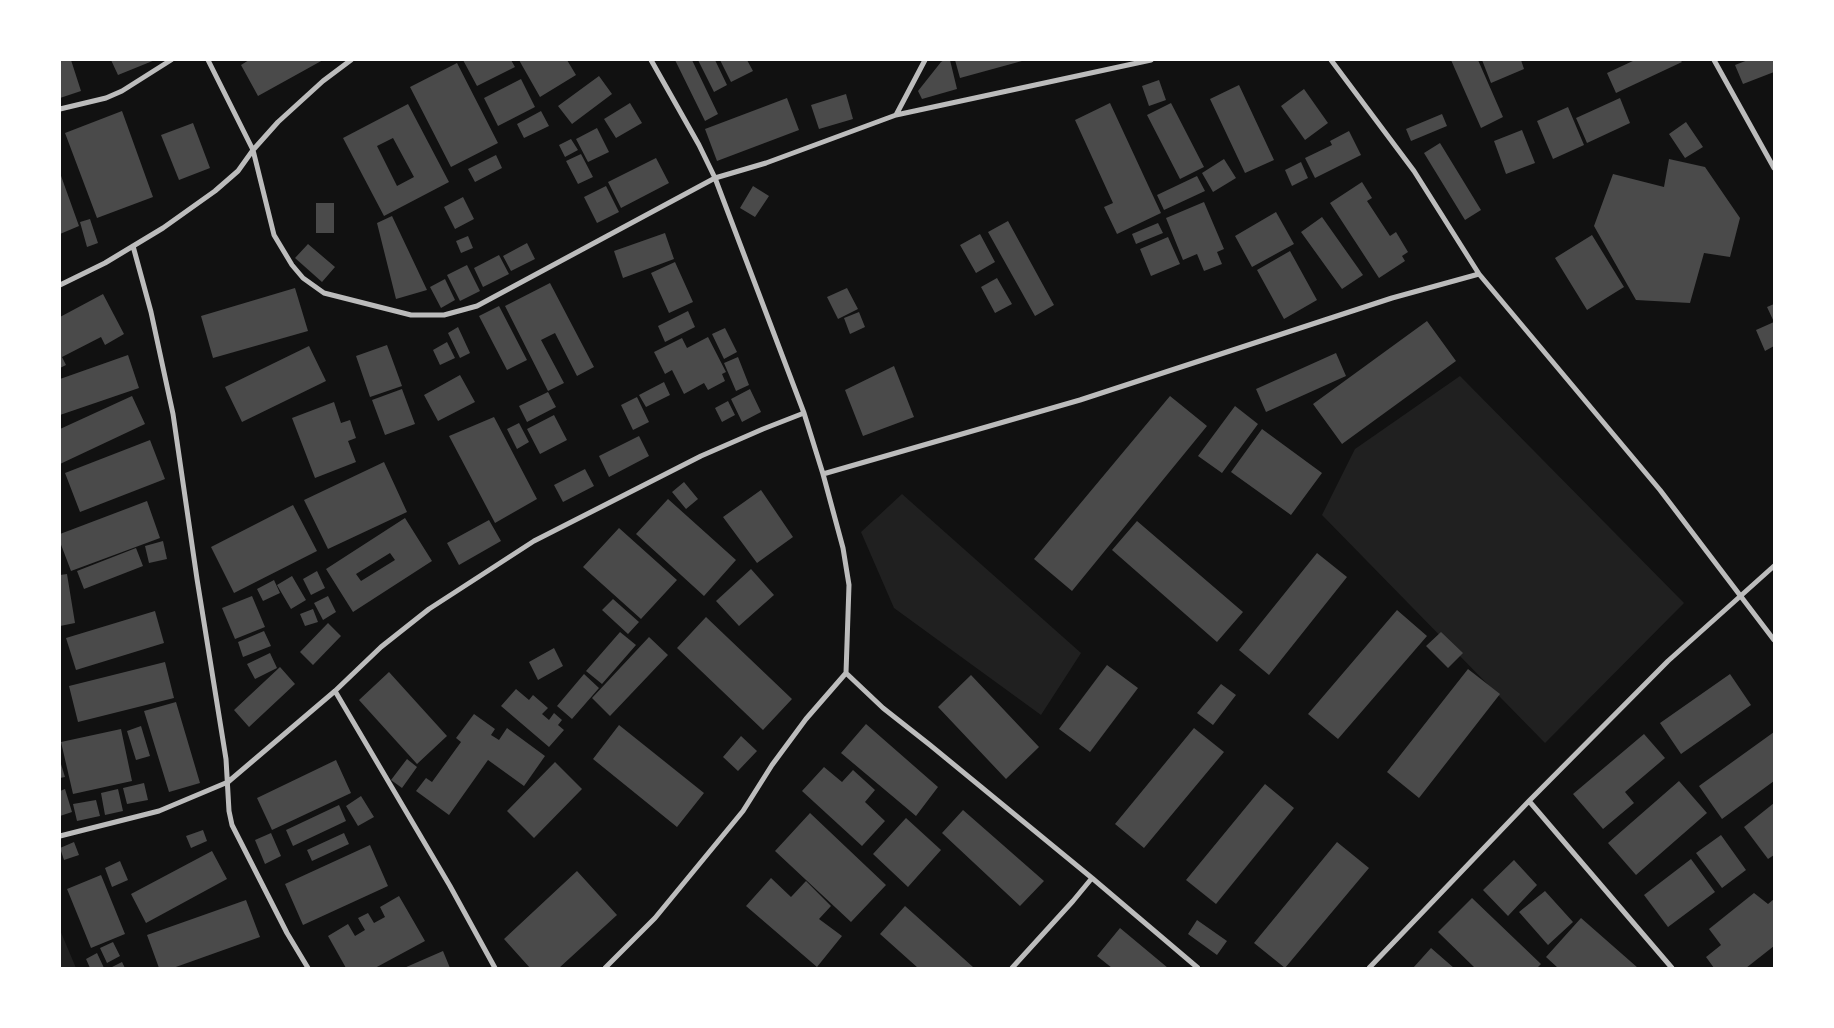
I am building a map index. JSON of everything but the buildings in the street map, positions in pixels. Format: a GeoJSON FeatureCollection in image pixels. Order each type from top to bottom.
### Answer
{"type":"FeatureCollection","features":[{"type":"Feature","properties":{"kind":"street"},"geometry":{"type":"LineString","coordinates":[[60,109],[106,98],[122,91],[171,60]]}},
{"type":"Feature","properties":{"kind":"street"},"geometry":{"type":"LineString","coordinates":[[208,60],[253,150],[274,235],[292,265],[303,278],[324,293],[411,315],[444,315],[477,306],[716,178],[766,163],[896,115],[1151,60]]}},
{"type":"Feature","properties":{"kind":"street"},"geometry":{"type":"LineString","coordinates":[[60,285],[105,263],[163,228],[229,180],[278,122],[323,81],[350,60]]}},
{"type":"Feature","properties":{"kind":"street"},"geometry":{"type":"LineString","coordinates":[[605,968],[654,918],[743,811],[772,765],[846,673],[849,585],[843,548],[804,413],[716,178],[651,60]]}},
{"type":"Feature","properties":{"kind":"street"},"geometry":{"type":"LineString","coordinates":[[896,115],[925,60]]}},
{"type":"Feature","properties":{"kind":"street"},"geometry":{"type":"LineString","coordinates":[[1330,60],[1414,171],[1479,274],[1660,490],[1774,640]]}},
{"type":"Feature","properties":{"kind":"street"},"geometry":{"type":"LineString","coordinates":[[1714,60],[1774,168]]}},
{"type":"Feature","properties":{"kind":"street"},"geometry":{"type":"LineString","coordinates":[[134,246],[151,312],[173,414],[228,782],[229,811],[232,825],[287,933],[308,968]]}},
{"type":"Feature","properties":{"kind":"street"},"geometry":{"type":"LineString","coordinates":[[823,474],[1080,400],[1392,298],[1479,274]]}},
{"type":"Feature","properties":{"kind":"street"},"geometry":{"type":"LineString","coordinates":[[60,836],[158,812],[228,782],[335,691],[381,647],[429,610],[534,541],[701,456],[763,428],[804,413]]}},
{"type":"Feature","properties":{"kind":"street"},"geometry":{"type":"LineString","coordinates":[[1369,968],[1529,801],[1668,661],[1774,566]]}},
{"type":"Feature","properties":{"kind":"street"},"geometry":{"type":"LineString","coordinates":[[846,673],[883,708],[1092,878],[1198,968]]}},
{"type":"Feature","properties":{"kind":"street"},"geometry":{"type":"LineString","coordinates":[[335,691],[450,886],[495,968]]}},
{"type":"Feature","properties":{"kind":"street"},"geometry":{"type":"LineString","coordinates":[[1529,801],[1672,968]]}},
{"type":"Feature","properties":{"kind":"street"},"geometry":{"type":"LineString","coordinates":[[1012,968],[1092,878]]}},
{"type":"Feature","properties":{"kind":"shaded area"},"geometry":{"type":"Polygon","coordinates":[[[1460,376],[1684,603],[1545,743],[1322,515],[1355,449],[1460,376]]]}},
{"type":"Feature","properties":{"kind":"shaded area"},"geometry":{"type":"Polygon","coordinates":[[[902,494],[1081,653],[1041,715],[894,608],[861,532],[902,494]]]}},
{"type":"Feature","properties":{"kind":"shaded area"},"geometry":{"type":"Polygon","coordinates":[[[60,930],[76,968],[60,968],[60,930]]]}}]}
